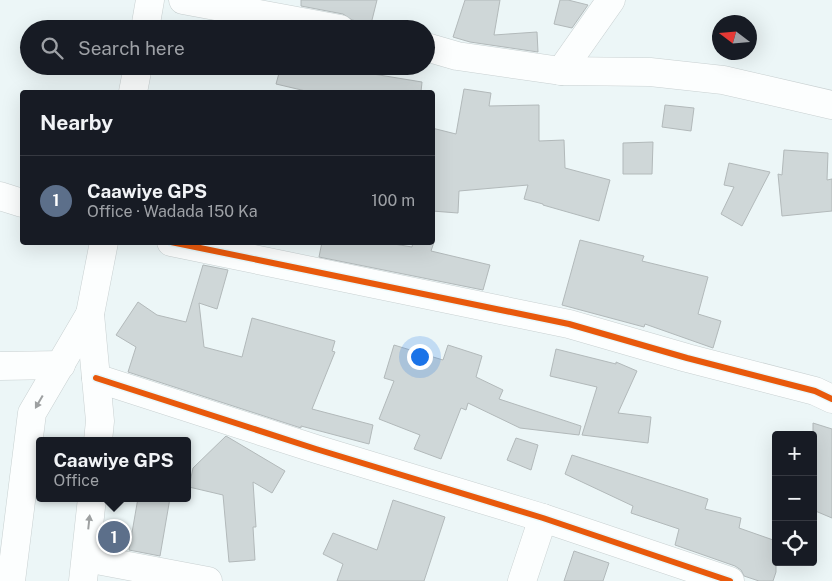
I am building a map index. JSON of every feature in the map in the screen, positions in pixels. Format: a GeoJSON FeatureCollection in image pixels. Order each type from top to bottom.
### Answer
{"type":"FeatureCollection","features":[{"type":"Feature","properties":{"kind":"street"},"geometry":{"type":"LineString","coordinates":[[147,20],[150,0]]}},
{"type":"Feature","properties":{"kind":"street"},"geometry":{"type":"LineString","coordinates":[[183,0],[291,20]]}},
{"type":"Feature","properties":{"kind":"street"},"geometry":{"type":"LineString","coordinates":[[561,70],[611,0]]}},
{"type":"Feature","properties":{"kind":"street"},"geometry":{"type":"LineString","coordinates":[[435,50],[457,56],[561,70],[650,72],[723,80],[832,105]]}},
{"type":"Feature","properties":{"kind":"street"},"geometry":{"type":"LineString","coordinates":[[133,90],[136,75]]}},
{"type":"Feature","properties":{"kind":"street"},"geometry":{"type":"LineString","coordinates":[[0,196],[20,202]]}},
{"type":"Feature","properties":{"kind":"street"},"geometry":{"type":"LineString","coordinates":[[98,437],[100,422],[90,314],[103,245]]}},
{"type":"Feature","properties":{"kind":"street"},"geometry":{"type":"LineString","coordinates":[[186,245],[569,324],[687,358],[815,391],[832,399]]}},
{"type":"Feature","properties":{"kind":"street"},"geometry":{"type":"LineString","coordinates":[[11,581],[8,548],[32,413],[90,314]]}},
{"type":"Feature","properties":{"kind":"street"},"geometry":{"type":"LineString","coordinates":[[0,366],[60,364]]}},
{"type":"Feature","properties":{"kind":"street"},"geometry":{"type":"LineString","coordinates":[[96,378],[316,449],[543,518],[730,581]]}},
{"type":"Feature","properties":{"kind":"street"},"geometry":{"type":"LineString","coordinates":[[92,502],[84,569],[208,581]]}},
{"type":"Feature","properties":{"kind":"street"},"geometry":{"type":"LineString","coordinates":[[522,581],[543,518]]}},
{"type":"Feature","properties":{"kind":"building"},"geometry":{"type":"Polygon","coordinates":[[[301,0],[377,0],[372,20],[352,20],[343,14],[301,6],[301,0]]]}},
{"type":"Feature","properties":{"kind":"building"},"geometry":{"type":"Polygon","coordinates":[[[465,0],[500,0],[494,35],[537,32],[538,52],[470,42],[453,37],[465,0]]]}},
{"type":"Feature","properties":{"kind":"building"},"geometry":{"type":"Polygon","coordinates":[[[560,0],[588,5],[572,28],[554,24],[560,0]]]}},
{"type":"Feature","properties":{"kind":"building"},"geometry":{"type":"Polygon","coordinates":[[[278,75],[379,75],[422,82],[421,90],[302,90],[276,84],[278,75]]]}},
{"type":"Feature","properties":{"kind":"building"},"geometry":{"type":"Polygon","coordinates":[[[464,89],[491,93],[489,106],[539,105],[539,141],[564,140],[565,168],[610,180],[599,221],[524,199],[528,185],[459,191],[458,213],[435,211],[435,129],[456,134],[464,89]]]}},
{"type":"Feature","properties":{"kind":"building"},"geometry":{"type":"Polygon","coordinates":[[[665,105],[694,108],[691,131],[662,127],[665,105]]]}},
{"type":"Feature","properties":{"kind":"building"},"geometry":{"type":"Polygon","coordinates":[[[653,142],[652,174],[623,174],[623,143],[653,142]]]}},
{"type":"Feature","properties":{"kind":"building"},"geometry":{"type":"Polygon","coordinates":[[[784,150],[828,153],[827,180],[832,179],[832,211],[782,216],[778,174],[782,175],[784,150]]]}},
{"type":"Feature","properties":{"kind":"building"},"geometry":{"type":"Polygon","coordinates":[[[729,163],[770,172],[742,226],[721,214],[734,187],[724,185],[729,163]]]}},
{"type":"Feature","properties":{"kind":"building"},"geometry":{"type":"Polygon","coordinates":[[[580,240],[644,256],[642,261],[708,277],[698,314],[721,321],[713,348],[645,324],[644,327],[562,305],[580,240]]]}},
{"type":"Feature","properties":{"kind":"building"},"geometry":{"type":"Polygon","coordinates":[[[321,245],[400,245],[412,247],[412,245],[433,245],[431,251],[490,265],[483,290],[319,257],[321,245]]]}},
{"type":"Feature","properties":{"kind":"building"},"geometry":{"type":"Polygon","coordinates":[[[203,265],[228,270],[217,309],[199,303],[204,347],[242,357],[252,318],[335,341],[332,351],[335,352],[312,409],[373,425],[369,444],[301,426],[301,428],[128,372],[136,347],[116,335],[138,302],[157,315],[186,322],[203,265]]]}},
{"type":"Feature","properties":{"kind":"building"},"geometry":{"type":"Polygon","coordinates":[[[394,345],[443,360],[448,345],[482,356],[476,377],[503,390],[499,399],[581,426],[579,435],[520,428],[468,403],[466,410],[461,408],[441,459],[414,449],[420,435],[379,419],[394,381],[384,378],[394,345]]]}},
{"type":"Feature","properties":{"kind":"building"},"geometry":{"type":"Polygon","coordinates":[[[556,349],[616,364],[616,362],[637,371],[618,413],[651,417],[648,443],[582,435],[597,387],[550,376],[556,349]]]}},
{"type":"Feature","properties":{"kind":"building"},"geometry":{"type":"Polygon","coordinates":[[[813,423],[832,429],[832,518],[817,512],[817,431],[813,431],[813,423]]]}},
{"type":"Feature","properties":{"kind":"building"},"geometry":{"type":"Polygon","coordinates":[[[226,436],[285,471],[272,493],[253,482],[256,527],[253,527],[255,560],[229,562],[223,495],[191,487],[193,468],[226,436]]]}},
{"type":"Feature","properties":{"kind":"building"},"geometry":{"type":"Polygon","coordinates":[[[516,438],[538,445],[531,470],[507,460],[516,438]]]}},
{"type":"Feature","properties":{"kind":"building"},"geometry":{"type":"Polygon","coordinates":[[[572,455],[708,499],[705,509],[741,518],[739,528],[772,540],[772,566],[776,566],[773,581],[759,581],[744,576],[741,570],[735,566],[675,545],[679,529],[631,513],[633,506],[565,474],[572,455]]]}},
{"type":"Feature","properties":{"kind":"building"},"geometry":{"type":"Polygon","coordinates":[[[393,500],[445,517],[424,581],[337,581],[343,564],[323,554],[333,533],[377,550],[393,500]]]}},
{"type":"Feature","properties":{"kind":"building"},"geometry":{"type":"Polygon","coordinates":[[[137,502],[169,502],[160,556],[129,550],[137,502]]]}},
{"type":"Feature","properties":{"kind":"building"},"geometry":{"type":"Polygon","coordinates":[[[574,551],[609,563],[603,581],[564,581],[574,551]]]}},
{"type":"Feature","properties":{"kind":"cycle path"},"geometry":{"type":"LineString","coordinates":[[186,245],[569,324],[687,358],[815,391],[832,399]]}},
{"type":"Feature","properties":{"kind":"cycle path"},"geometry":{"type":"LineString","coordinates":[[96,378],[316,449],[543,518],[730,581]]}},
{"type":"Feature","properties":{"kind":"place","name":"Caawiye GPS"},"geometry":{"type":"Point","coordinates":[114,537]}}]}
